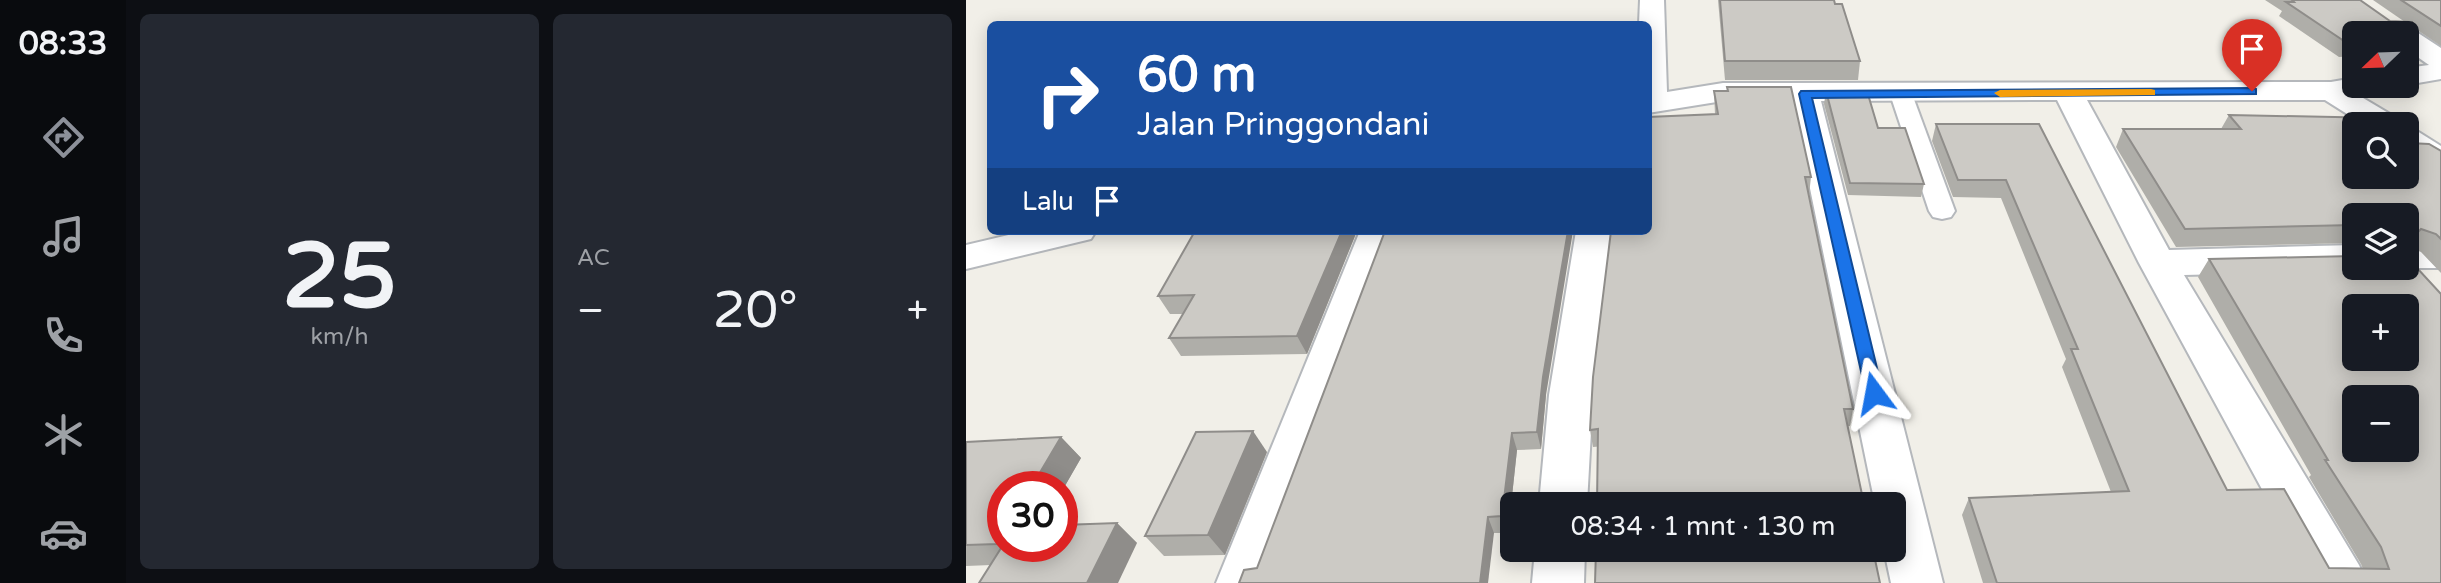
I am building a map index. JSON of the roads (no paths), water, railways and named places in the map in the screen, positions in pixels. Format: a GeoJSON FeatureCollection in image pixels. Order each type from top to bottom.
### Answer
{"type":"FeatureCollection","features":[{"type":"Feature","properties":{"kind":"street"},"geometry":{"type":"LineString","coordinates":[[1652,0],[1652,21]]}},
{"type":"Feature","properties":{"kind":"street"},"geometry":{"type":"LineString","coordinates":[[2419,45],[2441,60]]}},
{"type":"Feature","properties":{"kind":"street"},"geometry":{"type":"LineString","coordinates":[[2419,75],[2441,71]]}},
{"type":"Feature","properties":{"kind":"street"},"geometry":{"type":"LineString","coordinates":[[1652,103],[1723,92],[2068,93],[2342,88]]}},
{"type":"Feature","properties":{"kind":"street"},"geometry":{"type":"LineString","coordinates":[[2068,93],[2158,263],[2341,583]]}},
{"type":"Feature","properties":{"kind":"street"},"geometry":{"type":"LineString","coordinates":[[1805,94],[1917,583]]}},
{"type":"Feature","properties":{"kind":"street"},"geometry":{"type":"LineString","coordinates":[[2355,98],[2371,112]]}},
{"type":"Feature","properties":{"kind":"street"},"geometry":{"type":"LineString","coordinates":[[2419,146],[2441,160]]}},
{"type":"Feature","properties":{"kind":"street"},"geometry":{"type":"LineString","coordinates":[[970,260],[1063,235]]}},
{"type":"Feature","properties":{"kind":"street"},"geometry":{"type":"LineString","coordinates":[[1242,583],[1376,235]]}},
{"type":"Feature","properties":{"kind":"street"},"geometry":{"type":"LineString","coordinates":[[1564,492],[1571,395],[1593,235]]}},
{"type":"Feature","properties":{"kind":"street"},"geometry":{"type":"LineString","coordinates":[[2158,263],[2342,258]]}},
{"type":"Feature","properties":{"kind":"street"},"geometry":{"type":"LineString","coordinates":[[2419,264],[2437,274]]}},
{"type":"Feature","properties":{"kind":"street"},"geometry":{"type":"LineString","coordinates":[[2419,268],[2437,274]]}},
{"type":"Feature","properties":{"kind":"street"},"geometry":{"type":"LineString","coordinates":[[1558,583],[1559,562]]}},
{"type":"Feature","properties":{"kind":"lane"},"geometry":{"type":"LineString","coordinates":[[1901,94],[1942,211]]}}]}
